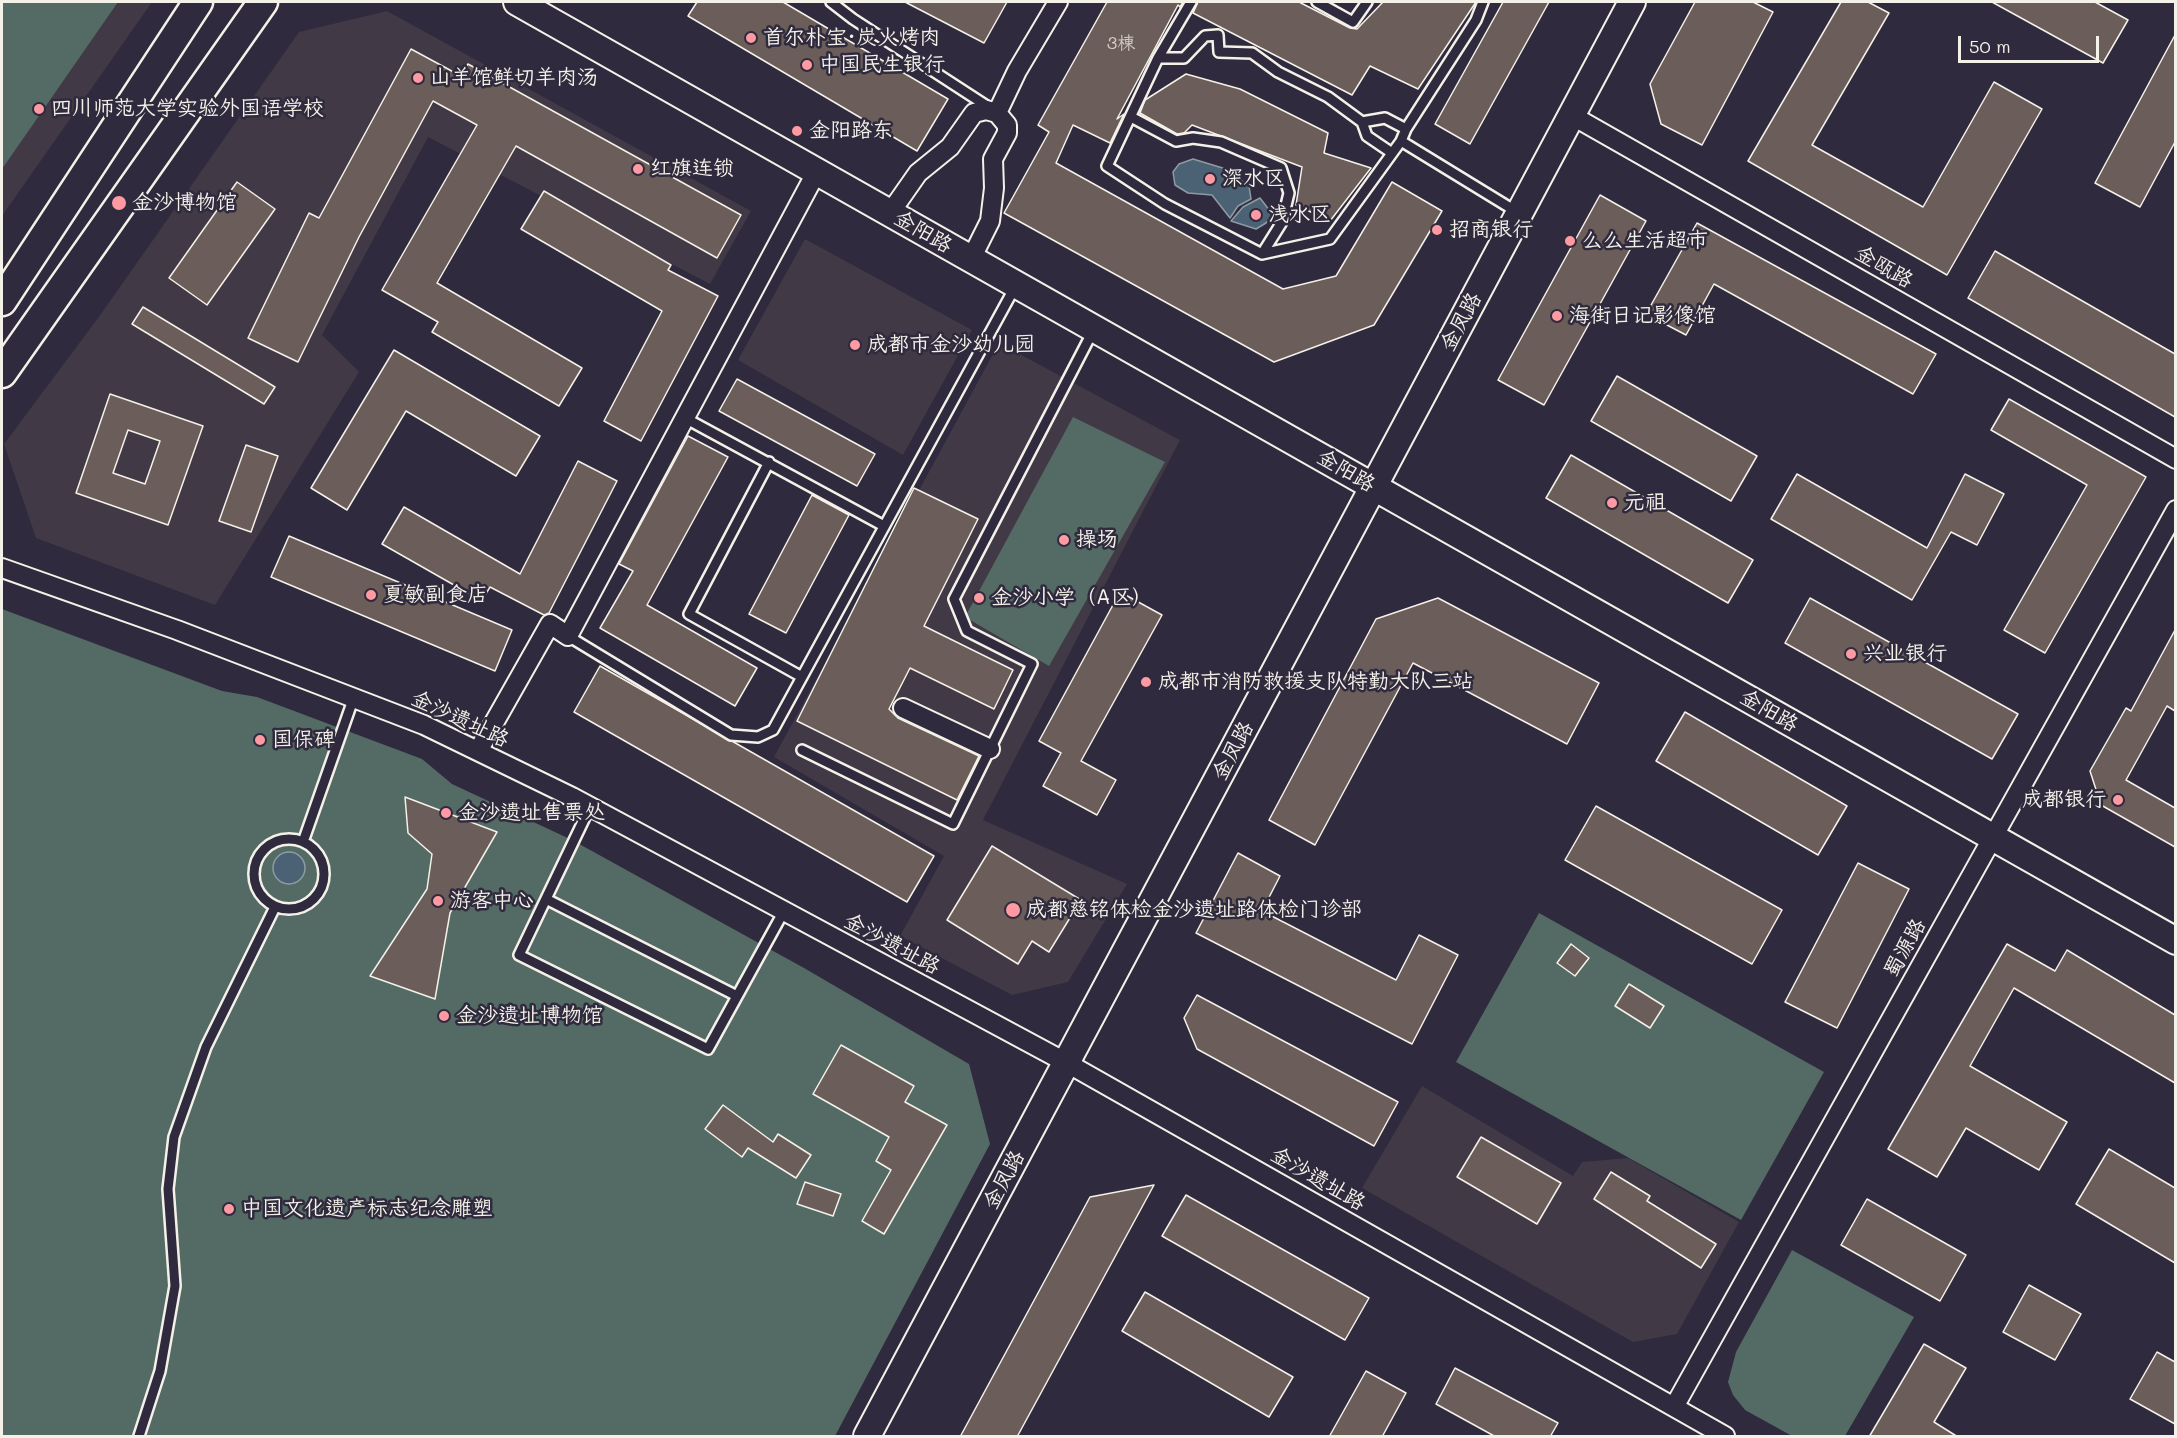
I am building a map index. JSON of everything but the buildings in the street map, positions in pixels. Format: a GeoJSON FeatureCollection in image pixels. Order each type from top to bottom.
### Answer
{"type":"FeatureCollection","features":[{"type":"Feature","properties":{"kind":"main road"},"geometry":{"type":"LineString","coordinates":[[2,301],[198,2]]}},
{"type":"Feature","properties":{"kind":"main road"},"geometry":{"type":"LineString","coordinates":[[2,373],[263,2]]}},
{"type":"Feature","properties":{"kind":"street","name":"金阳路"},"geometry":{"type":"LineString","coordinates":[[517,2],[2175,941]]}},
{"type":"Feature","properties":{"kind":"street"},"geometry":{"type":"LineString","coordinates":[[998,113],[1017,71],[1058,2]]}},
{"type":"Feature","properties":{"kind":"street","name":"金凤路"},"geometry":{"type":"LineString","coordinates":[[874,1434],[1066,1063],[1632,2]]}},
{"type":"Feature","properties":{"kind":"street"},"geometry":{"type":"LineString","coordinates":[[890,213],[918,173],[950,147],[974,112],[986,110],[998,113],[1007,125],[1007,133],[993,159],[994,188],[990,221],[971,259]]}},
{"type":"Feature","properties":{"kind":"street","name":"金瓯路"},"geometry":{"type":"LineString","coordinates":[[1571,115],[2175,459]]}},
{"type":"Feature","properties":{"kind":"street"},"geometry":{"type":"LineString","coordinates":[[478,751],[550,624],[568,636],[817,171]]}},
{"type":"Feature","properties":{"kind":"street","name":"蜀源路"},"geometry":{"type":"LineString","coordinates":[[1674,1407],[2175,510]]}},
{"type":"Feature","properties":{"kind":"street","name":"金沙遗址路"},"geometry":{"type":"LineString","coordinates":[[2,568],[424,724],[590,807],[1066,1063],[1725,1437]]}},
{"type":"Feature","properties":{"kind":"street"},"geometry":{"type":"LineString","coordinates":[[903,708],[990,749]]}},
{"type":"Feature","properties":{"kind":"lane"},"geometry":{"type":"LineString","coordinates":[[831,2],[853,19],[998,113]]}},
{"type":"Feature","properties":{"kind":"lane"},"geometry":{"type":"LineString","coordinates":[[1191,2],[1158,58],[1107,166],[1165,204],[1262,254],[1330,239],[1401,141],[1406,129],[1476,20],[1483,2]]}},
{"type":"Feature","properties":{"kind":"lane"},"geometry":{"type":"LineString","coordinates":[[1317,2],[1353,22],[1367,2]]}},
{"type":"Feature","properties":{"kind":"lane"},"geometry":{"type":"LineString","coordinates":[[1158,58],[1184,58],[1205,36],[1218,35],[1219,52],[1252,53],[1278,72],[1328,97],[1362,122],[1367,136],[1392,153]]}},
{"type":"Feature","properties":{"kind":"lane"},"geometry":{"type":"LineString","coordinates":[[1131,117],[1150,130],[1176,141],[1193,138],[1221,142],[1281,168],[1289,193],[1282,222],[1262,254]]}},
{"type":"Feature","properties":{"kind":"lane"},"geometry":{"type":"LineString","coordinates":[[1362,122],[1385,118],[1406,129]]}},
{"type":"Feature","properties":{"kind":"lane"},"geometry":{"type":"LineString","coordinates":[[1401,141],[1519,213]]}},
{"type":"Feature","properties":{"kind":"lane"},"geometry":{"type":"LineString","coordinates":[[568,636],[731,735],[758,737],[774,730],[1016,284]]}},
{"type":"Feature","properties":{"kind":"lane"},"geometry":{"type":"LineString","coordinates":[[802,750],[952,824],[1032,664],[967,631],[954,599],[1095,329]]}},
{"type":"Feature","properties":{"kind":"lane"},"geometry":{"type":"LineString","coordinates":[[685,418],[884,526]]}},
{"type":"Feature","properties":{"kind":"lane"},"geometry":{"type":"LineString","coordinates":[[769,462],[689,614],[802,677]]}},
{"type":"Feature","properties":{"kind":"lane"},"geometry":{"type":"LineString","coordinates":[[303,842],[354,697]]}},
{"type":"Feature","properties":{"kind":"lane"},"geometry":{"type":"LineString","coordinates":[[590,807],[519,955],[708,1049],[784,911]]}},
{"type":"Feature","properties":{"kind":"lane"},"geometry":{"type":"LineString","coordinates":[[292,839],[303,842],[313,848],[321,858],[324,882],[310,903],[287,910],[275,907],[258,892],[254,882],[256,860],[271,843],[292,839]]}},
{"type":"Feature","properties":{"kind":"lane"},"geometry":{"type":"LineString","coordinates":[[546,899],[737,996]]}},
{"type":"Feature","properties":{"kind":"lane"},"geometry":{"type":"LineString","coordinates":[[139,1437],[160,1371],[175,1286],[168,1189],[174,1137],[206,1047],[275,907]]}},
{"type":"Feature","properties":{"kind":"shaded area","name":"四川师范大学实验外国语学校"},"geometry":{"type":"Polygon","coordinates":[[[2,2],[152,2],[2,216],[2,2]]]}},
{"type":"Feature","properties":{"kind":"shaded area"},"geometry":{"type":"Polygon","coordinates":[[[387,11],[751,211],[710,284],[428,137],[322,335],[359,372],[215,605],[36,538],[4,444],[101,314],[299,32],[387,11]]]}},
{"type":"Feature","properties":{"kind":"shaded area","name":"成都市金沙幼儿园"},"geometry":{"type":"Polygon","coordinates":[[[805,239],[972,330],[903,455],[738,360],[805,239]]]}},
{"type":"Feature","properties":{"kind":"shaded area","name":"金沙小学（A区）"},"geometry":{"type":"Polygon","coordinates":[[[999,343],[1180,440],[983,820],[1127,884],[1068,982],[1012,995],[900,936],[944,856],[774,757],[999,343]]]}},
{"type":"Feature","properties":{"kind":"shaded area"},"geometry":{"type":"Polygon","coordinates":[[[1422,1086],[1573,1176],[1582,1162],[1628,1158],[1739,1222],[1677,1334],[1633,1342],[1362,1188],[1422,1086]]]}},
{"type":"Feature","properties":{"kind":"green space","name":"四川师范大学实验外国语学校"},"geometry":{"type":"Polygon","coordinates":[[[2,2],[118,2],[2,169],[2,2]]]}},
{"type":"Feature","properties":{"kind":"green space","name":"操场"},"geometry":{"type":"Polygon","coordinates":[[[1073,417],[1165,462],[1049,666],[965,617],[1073,417]]]}},
{"type":"Feature","properties":{"kind":"green space","name":"金沙遗址博物馆"},"geometry":{"type":"Polygon","coordinates":[[[2,609],[222,691],[257,697],[422,759],[452,784],[572,840],[804,968],[969,1064],[990,1144],[835,1436],[2,1436],[2,609]]]}},
{"type":"Feature","properties":{"kind":"green space"},"geometry":{"type":"Polygon","coordinates":[[[1539,913],[1824,1072],[1741,1220],[1456,1062],[1539,913]]]}},
{"type":"Feature","properties":{"kind":"green space"},"geometry":{"type":"Polygon","coordinates":[[[1792,1250],[1914,1317],[1845,1436],[1792,1436],[1745,1410],[1733,1395],[1728,1382],[1736,1352],[1792,1250]]]}},
{"type":"Feature","properties":{"kind":"water"},"geometry":{"type":"Polygon","coordinates":[[[1193,159],[1226,169],[1249,186],[1251,199],[1238,206],[1230,218],[1212,195],[1188,193],[1175,185],[1173,172],[1179,164],[1193,159]]]}},
{"type":"Feature","properties":{"kind":"water"},"geometry":{"type":"Polygon","coordinates":[[[1260,198],[1273,215],[1266,223],[1256,229],[1231,221],[1243,207],[1260,198]]]}},
{"type":"Feature","properties":{"kind":"water"},"geometry":{"type":"Polygon","coordinates":[[[289,852],[300,857],[305,868],[300,879],[289,884],[278,879],[273,868],[278,857],[289,852]]]}},
{"type":"Feature","properties":{"kind":"place","name":"首尔朴宝·炭火烤肉"},"geometry":{"type":"Point","coordinates":[751,38]}},
{"type":"Feature","properties":{"kind":"place","name":"中国民生银行"},"geometry":{"type":"Point","coordinates":[807,65]}},
{"type":"Feature","properties":{"kind":"place","name":"山羊馆鲜切羊肉汤"},"geometry":{"type":"Point","coordinates":[418,78]}},
{"type":"Feature","properties":{"kind":"place","name":"四川师范大学实验外国语学校"},"geometry":{"type":"Point","coordinates":[39,109]}},
{"type":"Feature","properties":{"kind":"place","name":"金阳路东"},"geometry":{"type":"Point","coordinates":[797,131]}},
{"type":"Feature","properties":{"kind":"place","name":"红旗连锁"},"geometry":{"type":"Point","coordinates":[638,169]}},
{"type":"Feature","properties":{"kind":"place","name":"深水区"},"geometry":{"type":"Point","coordinates":[1210,179]}},
{"type":"Feature","properties":{"kind":"place","name":"金沙博物馆"},"geometry":{"type":"Point","coordinates":[119,203]}},
{"type":"Feature","properties":{"kind":"place","name":"浅水区"},"geometry":{"type":"Point","coordinates":[1256,215]}},
{"type":"Feature","properties":{"kind":"place","name":"招商银行"},"geometry":{"type":"Point","coordinates":[1437,230]}},
{"type":"Feature","properties":{"kind":"place","name":"么么生活超市"},"geometry":{"type":"Point","coordinates":[1570,241]}},
{"type":"Feature","properties":{"kind":"place","name":"海街日记影像馆"},"geometry":{"type":"Point","coordinates":[1557,316]}},
{"type":"Feature","properties":{"kind":"place","name":"成都市金沙幼儿园"},"geometry":{"type":"Point","coordinates":[855,345]}},
{"type":"Feature","properties":{"kind":"place","name":"元祖"},"geometry":{"type":"Point","coordinates":[1612,503]}},
{"type":"Feature","properties":{"kind":"place","name":"操场"},"geometry":{"type":"Point","coordinates":[1064,540]}},
{"type":"Feature","properties":{"kind":"place","name":"夏敏副食店"},"geometry":{"type":"Point","coordinates":[371,595]}},
{"type":"Feature","properties":{"kind":"place","name":"金沙小学（A区）"},"geometry":{"type":"Point","coordinates":[979,598]}},
{"type":"Feature","properties":{"kind":"place","name":"兴业银行"},"geometry":{"type":"Point","coordinates":[1851,654]}},
{"type":"Feature","properties":{"kind":"place","name":"成都市消防救援支队特勤大队三站"},"geometry":{"type":"Point","coordinates":[1146,682]}},
{"type":"Feature","properties":{"kind":"place","name":"国保碑"},"geometry":{"type":"Point","coordinates":[260,740]}},
{"type":"Feature","properties":{"kind":"place","name":"成都银行"},"geometry":{"type":"Point","coordinates":[2118,800]}},
{"type":"Feature","properties":{"kind":"place","name":"金沙遗址售票处"},"geometry":{"type":"Point","coordinates":[446,813]}},
{"type":"Feature","properties":{"kind":"place","name":"游客中心"},"geometry":{"type":"Point","coordinates":[438,901]}},
{"type":"Feature","properties":{"kind":"place","name":"成都慈铭体检金沙遗址路体检门诊部"},"geometry":{"type":"Point","coordinates":[1013,910]}},
{"type":"Feature","properties":{"kind":"place","name":"金沙遗址博物馆"},"geometry":{"type":"Point","coordinates":[444,1016]}},
{"type":"Feature","properties":{"kind":"place","name":"中国文化遗产标志纪念雕塑"},"geometry":{"type":"Point","coordinates":[229,1209]}}]}
